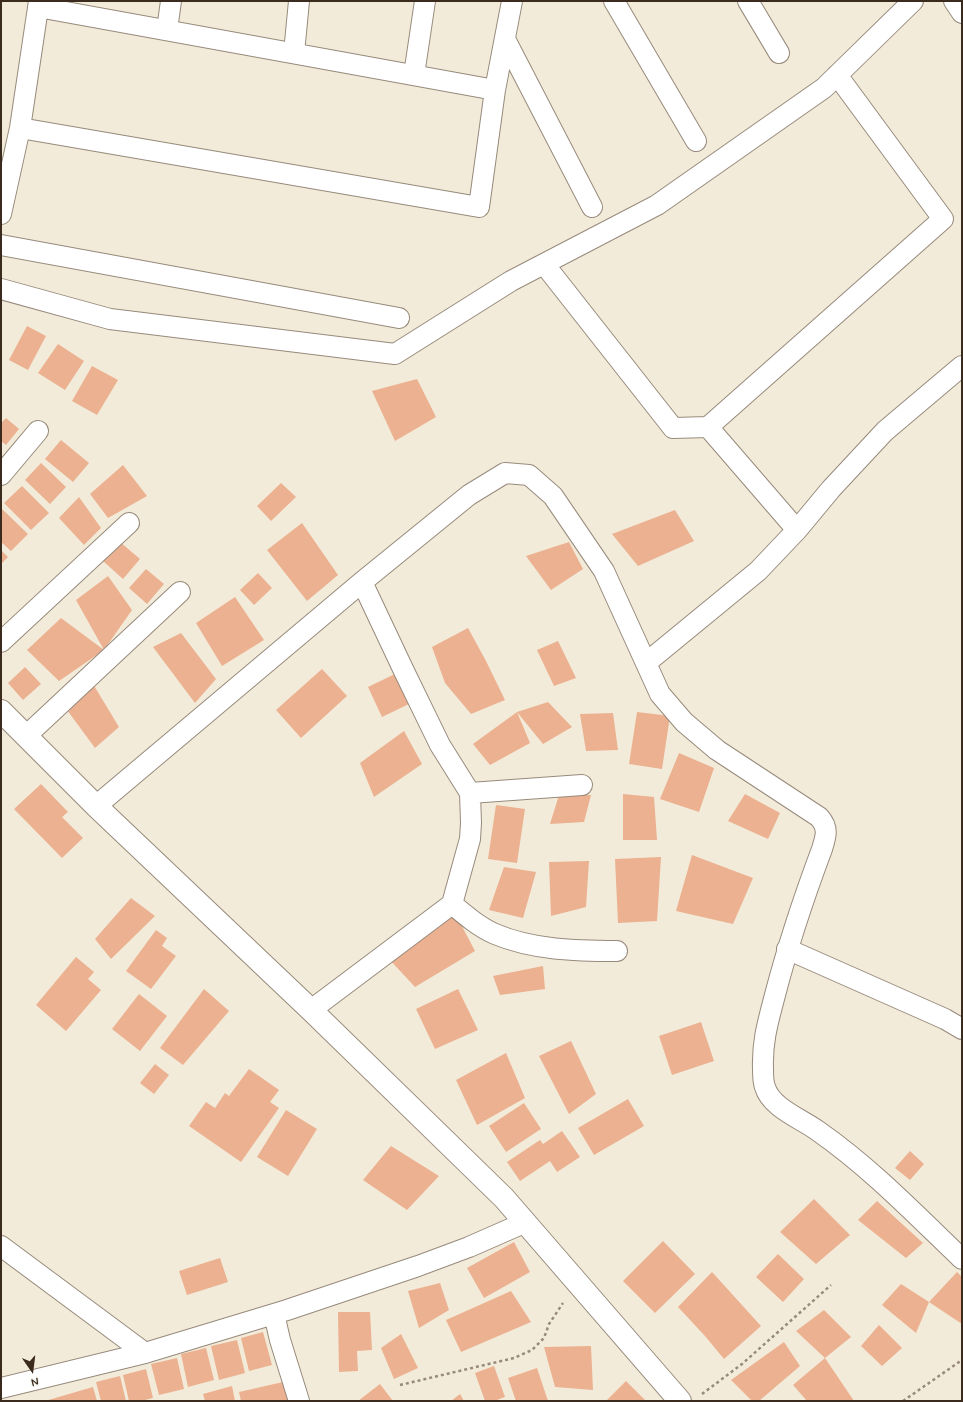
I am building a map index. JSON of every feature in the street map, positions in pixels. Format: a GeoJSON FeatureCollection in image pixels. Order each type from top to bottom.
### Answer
{"type":"FeatureCollection","features":[{"type":"Feature","properties":{"kind":"street"},"geometry":{"type":"LineString","coordinates":[[167,30],[171,1]]}},
{"type":"Feature","properties":{"kind":"street"},"geometry":{"type":"LineString","coordinates":[[294,53],[299,1]]}},
{"type":"Feature","properties":{"kind":"street"},"geometry":{"type":"LineString","coordinates":[[414,75],[424,1]]}},
{"type":"Feature","properties":{"kind":"street"},"geometry":{"type":"LineString","coordinates":[[20,128],[479,206],[495,90],[512,1]]}},
{"type":"Feature","properties":{"kind":"street"},"geometry":{"type":"LineString","coordinates":[[614,1],[696,141]]}},
{"type":"Feature","properties":{"kind":"street"},"geometry":{"type":"LineString","coordinates":[[748,1],[779,52]]}},
{"type":"Feature","properties":{"kind":"street"},"geometry":{"type":"LineString","coordinates":[[1,289],[110,319],[395,354],[511,281],[657,204],[824,88],[913,1]]}},
{"type":"Feature","properties":{"kind":"street"},"geometry":{"type":"LineString","coordinates":[[954,1],[962,12]]}},
{"type":"Feature","properties":{"kind":"street"},"geometry":{"type":"LineString","coordinates":[[1,214],[20,128],[38,4],[167,30],[495,90]]}},
{"type":"Feature","properties":{"kind":"street"},"geometry":{"type":"LineString","coordinates":[[505,39],[592,207]]}},
{"type":"Feature","properties":{"kind":"street"},"geometry":{"type":"LineString","coordinates":[[544,264],[673,428],[708,427],[942,219],[837,75]]}},
{"type":"Feature","properties":{"kind":"street"},"geometry":{"type":"LineString","coordinates":[[1,245],[399,318]]}},
{"type":"Feature","properties":{"kind":"street"},"geometry":{"type":"LineString","coordinates":[[646,663],[758,571],[797,530],[831,489],[885,431],[962,366]]}},
{"type":"Feature","properties":{"kind":"street"},"geometry":{"type":"LineString","coordinates":[[708,427],[797,530]]}},
{"type":"Feature","properties":{"kind":"street"},"geometry":{"type":"LineString","coordinates":[[1,476],[38,431]]}},
{"type":"Feature","properties":{"kind":"street"},"geometry":{"type":"LineString","coordinates":[[96,806],[362,582],[469,495],[505,473],[529,475],[553,496],[604,571],[660,694],[684,722],[717,750],[820,817],[825,824],[826,834],[822,849],[786,949],[764,1037],[762,1057],[765,1088],[775,1102],[786,1112],[816,1129],[877,1178],[962,1260]]}},
{"type":"Feature","properties":{"kind":"street"},"geometry":{"type":"LineString","coordinates":[[1,642],[129,523]]}},
{"type":"Feature","properties":{"kind":"street"},"geometry":{"type":"LineString","coordinates":[[311,1010],[452,904],[470,839],[470,793],[440,745],[362,582]]}},
{"type":"Feature","properties":{"kind":"street"},"geometry":{"type":"LineString","coordinates":[[26,736],[180,592]]}},
{"type":"Feature","properties":{"kind":"street"},"geometry":{"type":"LineString","coordinates":[[1,711],[96,806],[311,1010],[504,1198],[577,1282],[689,1399]]}},
{"type":"Feature","properties":{"kind":"street"},"geometry":{"type":"LineString","coordinates":[[470,793],[582,785]]}},
{"type":"Feature","properties":{"kind":"street"},"geometry":{"type":"LineString","coordinates":[[452,904],[494,934],[522,943],[558,949],[617,951]]}},
{"type":"Feature","properties":{"kind":"street"},"geometry":{"type":"LineString","coordinates":[[786,949],[945,1019],[962,1029]]}},
{"type":"Feature","properties":{"kind":"street"},"geometry":{"type":"LineString","coordinates":[[1,1388],[145,1353],[274,1314],[418,1266],[469,1247],[526,1222]]}},
{"type":"Feature","properties":{"kind":"street"},"geometry":{"type":"LineString","coordinates":[[1,1246],[145,1353]]}},
{"type":"Feature","properties":{"kind":"street"},"geometry":{"type":"LineString","coordinates":[[274,1314],[280,1340],[299,1401]]}},
{"type":"Feature","properties":{"kind":"path"},"geometry":{"type":"LineString","coordinates":[[400,1385],[514,1358],[532,1350],[544,1338],[549,1324],[577,1282]]}},
{"type":"Feature","properties":{"kind":"path"},"geometry":{"type":"LineString","coordinates":[[689,1399],[742,1364],[831,1285]]}},
{"type":"Feature","properties":{"kind":"path"},"geometry":{"type":"LineString","coordinates":[[903,1401],[962,1360]]}},
{"type":"Feature","properties":{"kind":"building"},"geometry":{"type":"Polygon","coordinates":[[[27,326],[46,336],[28,370],[9,360],[27,326]]]}},
{"type":"Feature","properties":{"kind":"building"},"geometry":{"type":"Polygon","coordinates":[[[58,344],[84,361],[65,390],[38,373],[58,344]]]}},
{"type":"Feature","properties":{"kind":"building"},"geometry":{"type":"Polygon","coordinates":[[[92,366],[118,380],[97,415],[72,401],[92,366]]]}},
{"type":"Feature","properties":{"kind":"building"},"geometry":{"type":"Polygon","coordinates":[[[417,379],[436,417],[395,441],[372,391],[417,379]]]}},
{"type":"Feature","properties":{"kind":"building"},"geometry":{"type":"Polygon","coordinates":[[[6,418],[19,429],[6,445],[1,441],[1,423],[6,418]]]}},
{"type":"Feature","properties":{"kind":"building"},"geometry":{"type":"Polygon","coordinates":[[[61,440],[89,463],[73,482],[45,459],[61,440]]]}},
{"type":"Feature","properties":{"kind":"building"},"geometry":{"type":"Polygon","coordinates":[[[41,463],[66,487],[50,504],[25,480],[41,463]]]}},
{"type":"Feature","properties":{"kind":"building"},"geometry":{"type":"Polygon","coordinates":[[[123,465],[147,496],[108,518],[90,494],[123,465]]]}},
{"type":"Feature","properties":{"kind":"building"},"geometry":{"type":"Polygon","coordinates":[[[281,483],[296,497],[271,521],[257,506],[281,483]]]}},
{"type":"Feature","properties":{"kind":"building"},"geometry":{"type":"Polygon","coordinates":[[[22,486],[49,513],[31,530],[4,503],[22,486]]]}},
{"type":"Feature","properties":{"kind":"building"},"geometry":{"type":"Polygon","coordinates":[[[79,497],[101,528],[84,545],[59,518],[79,497]]]}},
{"type":"Feature","properties":{"kind":"building"},"geometry":{"type":"Polygon","coordinates":[[[1,508],[28,534],[11,551],[1,542],[1,508]]]}},
{"type":"Feature","properties":{"kind":"building"},"geometry":{"type":"Polygon","coordinates":[[[675,510],[694,541],[638,566],[612,534],[675,510]]]}},
{"type":"Feature","properties":{"kind":"building"},"geometry":{"type":"Polygon","coordinates":[[[302,523],[338,575],[307,601],[267,550],[302,523]]]}},
{"type":"Feature","properties":{"kind":"building"},"geometry":{"type":"Polygon","coordinates":[[[120,542],[140,559],[123,579],[103,561],[120,542]]]}},
{"type":"Feature","properties":{"kind":"building"},"geometry":{"type":"Polygon","coordinates":[[[569,542],[583,569],[551,590],[526,556],[569,542]]]}},
{"type":"Feature","properties":{"kind":"building"},"geometry":{"type":"Polygon","coordinates":[[[1,550],[8,557],[1,564],[1,550]]]}},
{"type":"Feature","properties":{"kind":"building"},"geometry":{"type":"Polygon","coordinates":[[[146,569],[164,584],[147,604],[129,588],[146,569]]]}},
{"type":"Feature","properties":{"kind":"building"},"geometry":{"type":"Polygon","coordinates":[[[258,573],[272,588],[254,605],[240,590],[258,573]]]}},
{"type":"Feature","properties":{"kind":"building"},"geometry":{"type":"Polygon","coordinates":[[[108,576],[132,610],[104,650],[76,600],[108,576]]]}},
{"type":"Feature","properties":{"kind":"building"},"geometry":{"type":"Polygon","coordinates":[[[235,597],[264,640],[222,666],[196,623],[235,597]]]}},
{"type":"Feature","properties":{"kind":"building"},"geometry":{"type":"Polygon","coordinates":[[[61,618],[104,650],[59,681],[27,650],[61,618]]]}},
{"type":"Feature","properties":{"kind":"building"},"geometry":{"type":"Polygon","coordinates":[[[468,628],[505,700],[471,714],[445,683],[432,647],[468,628]]]}},
{"type":"Feature","properties":{"kind":"building"},"geometry":{"type":"Polygon","coordinates":[[[181,633],[216,679],[195,703],[153,647],[181,633]]]}},
{"type":"Feature","properties":{"kind":"building"},"geometry":{"type":"Polygon","coordinates":[[[558,641],[576,678],[554,686],[537,650],[558,641]]]}},
{"type":"Feature","properties":{"kind":"building"},"geometry":{"type":"Polygon","coordinates":[[[25,667],[41,684],[23,700],[8,683],[25,667]]]}},
{"type":"Feature","properties":{"kind":"building"},"geometry":{"type":"Polygon","coordinates":[[[322,669],[347,696],[301,738],[276,710],[322,669]]]}},
{"type":"Feature","properties":{"kind":"building"},"geometry":{"type":"Polygon","coordinates":[[[397,673],[411,703],[382,717],[368,687],[397,673]]]}},
{"type":"Feature","properties":{"kind":"building"},"geometry":{"type":"Polygon","coordinates":[[[93,684],[119,727],[95,748],[67,710],[93,684]]]}},
{"type":"Feature","properties":{"kind":"building"},"geometry":{"type":"Polygon","coordinates":[[[548,702],[572,727],[543,744],[517,712],[548,702]]]}},
{"type":"Feature","properties":{"kind":"building"},"geometry":{"type":"Polygon","coordinates":[[[517,712],[530,743],[490,765],[473,744],[517,712]]]}},
{"type":"Feature","properties":{"kind":"building"},"geometry":{"type":"Polygon","coordinates":[[[637,712],[670,716],[662,769],[629,764],[637,712]]]}},
{"type":"Feature","properties":{"kind":"building"},"geometry":{"type":"Polygon","coordinates":[[[613,713],[618,750],[586,751],[580,714],[613,713]]]}},
{"type":"Feature","properties":{"kind":"building"},"geometry":{"type":"Polygon","coordinates":[[[404,731],[422,764],[374,797],[360,763],[404,731]]]}},
{"type":"Feature","properties":{"kind":"building"},"geometry":{"type":"Polygon","coordinates":[[[679,753],[714,768],[699,812],[660,799],[679,753]]]}},
{"type":"Feature","properties":{"kind":"building"},"geometry":{"type":"Polygon","coordinates":[[[41,784],[68,812],[62,817],[83,838],[62,858],[14,809],[41,784]]]}},
{"type":"Feature","properties":{"kind":"building"},"geometry":{"type":"Polygon","coordinates":[[[623,794],[654,797],[657,840],[623,840],[623,794]]]}},
{"type":"Feature","properties":{"kind":"building"},"geometry":{"type":"Polygon","coordinates":[[[745,794],[780,813],[768,839],[728,821],[745,794]]]}},
{"type":"Feature","properties":{"kind":"building"},"geometry":{"type":"Polygon","coordinates":[[[559,795],[591,795],[584,822],[550,824],[559,795]]]}},
{"type":"Feature","properties":{"kind":"building"},"geometry":{"type":"Polygon","coordinates":[[[496,805],[525,809],[517,863],[488,859],[496,805]]]}},
{"type":"Feature","properties":{"kind":"building"},"geometry":{"type":"Polygon","coordinates":[[[692,855],[753,878],[733,924],[676,911],[692,855]]]}},
{"type":"Feature","properties":{"kind":"building"},"geometry":{"type":"Polygon","coordinates":[[[661,857],[657,921],[618,923],[615,859],[661,857]]]}},
{"type":"Feature","properties":{"kind":"building"},"geometry":{"type":"Polygon","coordinates":[[[589,861],[586,907],[551,916],[549,862],[589,861]]]}},
{"type":"Feature","properties":{"kind":"building"},"geometry":{"type":"Polygon","coordinates":[[[504,867],[536,872],[523,918],[489,910],[504,867]]]}},
{"type":"Feature","properties":{"kind":"building"},"geometry":{"type":"Polygon","coordinates":[[[131,898],[155,916],[111,959],[95,939],[131,898]]]}},
{"type":"Feature","properties":{"kind":"building"},"geometry":{"type":"Polygon","coordinates":[[[455,913],[475,951],[415,987],[389,959],[455,913]]]}},
{"type":"Feature","properties":{"kind":"building"},"geometry":{"type":"Polygon","coordinates":[[[156,930],[167,938],[162,946],[176,956],[151,989],[126,971],[156,930]]]}},
{"type":"Feature","properties":{"kind":"building"},"geometry":{"type":"Polygon","coordinates":[[[76,957],[94,972],[88,979],[101,990],[66,1031],[36,1005],[76,957]]]}},
{"type":"Feature","properties":{"kind":"building"},"geometry":{"type":"Polygon","coordinates":[[[543,966],[545,989],[500,995],[493,976],[543,966]]]}},
{"type":"Feature","properties":{"kind":"building"},"geometry":{"type":"Polygon","coordinates":[[[204,989],[229,1011],[183,1065],[160,1048],[204,989]]]}},
{"type":"Feature","properties":{"kind":"building"},"geometry":{"type":"Polygon","coordinates":[[[458,989],[478,1030],[435,1049],[416,1009],[458,989]]]}},
{"type":"Feature","properties":{"kind":"building"},"geometry":{"type":"Polygon","coordinates":[[[139,994],[167,1016],[140,1051],[112,1029],[139,994]]]}},
{"type":"Feature","properties":{"kind":"building"},"geometry":{"type":"Polygon","coordinates":[[[701,1022],[714,1061],[672,1075],[659,1036],[701,1022]]]}},
{"type":"Feature","properties":{"kind":"building"},"geometry":{"type":"Polygon","coordinates":[[[571,1041],[596,1094],[569,1114],[539,1056],[571,1041]]]}},
{"type":"Feature","properties":{"kind":"building"},"geometry":{"type":"Polygon","coordinates":[[[506,1053],[525,1098],[477,1125],[456,1080],[506,1053]]]}},
{"type":"Feature","properties":{"kind":"building"},"geometry":{"type":"Polygon","coordinates":[[[155,1064],[169,1075],[154,1094],[140,1083],[155,1064]]]}},
{"type":"Feature","properties":{"kind":"building"},"geometry":{"type":"Polygon","coordinates":[[[249,1069],[279,1090],[270,1102],[279,1108],[241,1162],[189,1126],[206,1102],[215,1108],[225,1093],[229,1096],[249,1069]]]}},
{"type":"Feature","properties":{"kind":"building"},"geometry":{"type":"Polygon","coordinates":[[[628,1099],[644,1126],[594,1155],[578,1128],[628,1099]]]}},
{"type":"Feature","properties":{"kind":"building"},"geometry":{"type":"Polygon","coordinates":[[[524,1103],[541,1129],[506,1152],[489,1126],[524,1103]]]}},
{"type":"Feature","properties":{"kind":"building"},"geometry":{"type":"Polygon","coordinates":[[[286,1110],[317,1129],[288,1176],[257,1157],[286,1110]]]}},
{"type":"Feature","properties":{"kind":"building"},"geometry":{"type":"Polygon","coordinates":[[[562,1131],[580,1157],[557,1172],[550,1161],[520,1181],[507,1162],[540,1140],[543,1144],[562,1131]]]}},
{"type":"Feature","properties":{"kind":"building"},"geometry":{"type":"Polygon","coordinates":[[[391,1146],[439,1176],[407,1210],[363,1180],[391,1146]]]}},
{"type":"Feature","properties":{"kind":"building"},"geometry":{"type":"Polygon","coordinates":[[[910,1151],[924,1164],[910,1180],[895,1168],[910,1151]]]}},
{"type":"Feature","properties":{"kind":"building"},"geometry":{"type":"Polygon","coordinates":[[[814,1199],[850,1235],[816,1264],[780,1232],[814,1199]]]}},
{"type":"Feature","properties":{"kind":"building"},"geometry":{"type":"Polygon","coordinates":[[[877,1201],[923,1243],[906,1258],[858,1220],[877,1201]]]}},
{"type":"Feature","properties":{"kind":"building"},"geometry":{"type":"Polygon","coordinates":[[[663,1241],[695,1274],[655,1313],[623,1281],[663,1241]]]}},
{"type":"Feature","properties":{"kind":"building"},"geometry":{"type":"Polygon","coordinates":[[[514,1242],[530,1272],[484,1298],[467,1268],[514,1242]]]}},
{"type":"Feature","properties":{"kind":"building"},"geometry":{"type":"Polygon","coordinates":[[[778,1254],[804,1279],[783,1302],[756,1277],[778,1254]]]}},
{"type":"Feature","properties":{"kind":"building"},"geometry":{"type":"Polygon","coordinates":[[[220,1258],[228,1282],[187,1295],[179,1271],[220,1258]]]}},
{"type":"Feature","properties":{"kind":"building"},"geometry":{"type":"Polygon","coordinates":[[[712,1272],[761,1326],[724,1359],[678,1307],[712,1272]]]}},
{"type":"Feature","properties":{"kind":"building"},"geometry":{"type":"Polygon","coordinates":[[[957,1272],[962,1277],[962,1324],[929,1302],[957,1272]]]}},
{"type":"Feature","properties":{"kind":"building"},"geometry":{"type":"Polygon","coordinates":[[[440,1283],[449,1310],[419,1328],[408,1291],[440,1283]]]}},
{"type":"Feature","properties":{"kind":"building"},"geometry":{"type":"Polygon","coordinates":[[[901,1284],[929,1302],[916,1333],[882,1305],[901,1284]]]}},
{"type":"Feature","properties":{"kind":"building"},"geometry":{"type":"Polygon","coordinates":[[[511,1291],[531,1322],[461,1352],[446,1320],[511,1291]]]}},
{"type":"Feature","properties":{"kind":"building"},"geometry":{"type":"Polygon","coordinates":[[[824,1310],[851,1337],[825,1358],[796,1331],[824,1310]]]}},
{"type":"Feature","properties":{"kind":"building"},"geometry":{"type":"Polygon","coordinates":[[[338,1312],[370,1312],[372,1350],[357,1351],[358,1371],[339,1372],[338,1312]]]}},
{"type":"Feature","properties":{"kind":"building"},"geometry":{"type":"Polygon","coordinates":[[[879,1325],[902,1348],[882,1366],[861,1346],[879,1325]]]}},
{"type":"Feature","properties":{"kind":"building"},"geometry":{"type":"Polygon","coordinates":[[[263,1332],[272,1365],[249,1371],[241,1338],[263,1332]]]}},
{"type":"Feature","properties":{"kind":"building"},"geometry":{"type":"Polygon","coordinates":[[[401,1334],[418,1368],[394,1379],[381,1348],[401,1334]]]}},
{"type":"Feature","properties":{"kind":"building"},"geometry":{"type":"Polygon","coordinates":[[[237,1340],[245,1373],[219,1380],[211,1346],[237,1340]]]}},
{"type":"Feature","properties":{"kind":"building"},"geometry":{"type":"Polygon","coordinates":[[[784,1342],[800,1366],[759,1401],[752,1401],[731,1380],[784,1342]]]}},
{"type":"Feature","properties":{"kind":"building"},"geometry":{"type":"Polygon","coordinates":[[[591,1346],[593,1390],[555,1387],[544,1347],[591,1346]]]}},
{"type":"Feature","properties":{"kind":"building"},"geometry":{"type":"Polygon","coordinates":[[[206,1348],[214,1380],[188,1387],[181,1354],[206,1348]]]}},
{"type":"Feature","properties":{"kind":"building"},"geometry":{"type":"Polygon","coordinates":[[[177,1358],[184,1389],[159,1395],[151,1364],[177,1358]]]}},
{"type":"Feature","properties":{"kind":"building"},"geometry":{"type":"Polygon","coordinates":[[[825,1358],[854,1401],[807,1401],[793,1385],[825,1358]]]}},
{"type":"Feature","properties":{"kind":"building"},"geometry":{"type":"Polygon","coordinates":[[[494,1366],[505,1397],[494,1401],[485,1401],[475,1373],[494,1366]]]}},
{"type":"Feature","properties":{"kind":"building"},"geometry":{"type":"Polygon","coordinates":[[[537,1368],[548,1401],[516,1401],[508,1378],[537,1368]]]}},
{"type":"Feature","properties":{"kind":"building"},"geometry":{"type":"Polygon","coordinates":[[[146,1369],[153,1398],[141,1401],[129,1401],[123,1375],[146,1369]]]}},
{"type":"Feature","properties":{"kind":"building"},"geometry":{"type":"Polygon","coordinates":[[[120,1376],[126,1401],[101,1401],[96,1382],[120,1376]]]}},
{"type":"Feature","properties":{"kind":"building"},"geometry":{"type":"Polygon","coordinates":[[[626,1381],[646,1401],[606,1401],[626,1381]]]}},
{"type":"Feature","properties":{"kind":"building"},"geometry":{"type":"Polygon","coordinates":[[[283,1382],[288,1401],[241,1401],[239,1392],[283,1382]]]}},
{"type":"Feature","properties":{"kind":"building"},"geometry":{"type":"Polygon","coordinates":[[[380,1384],[393,1401],[358,1401],[380,1384]]]}},
{"type":"Feature","properties":{"kind":"building"},"geometry":{"type":"Polygon","coordinates":[[[232,1386],[235,1401],[205,1401],[203,1394],[232,1386]]]}},
{"type":"Feature","properties":{"kind":"building"},"geometry":{"type":"Polygon","coordinates":[[[93,1387],[97,1401],[45,1401],[93,1387]]]}},
{"type":"Feature","properties":{"kind":"building"},"geometry":{"type":"Polygon","coordinates":[[[460,1394],[464,1401],[451,1401],[460,1394]]]}}]}
